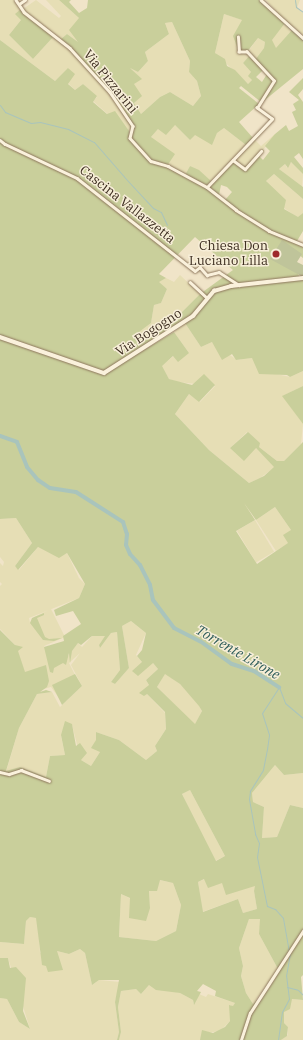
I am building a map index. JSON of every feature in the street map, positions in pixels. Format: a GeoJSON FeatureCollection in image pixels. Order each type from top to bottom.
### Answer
{"type":"FeatureCollection","features":[{"type":"Feature","properties":{"kind":"main road","name":"Via Bogogno"},"geometry":{"type":"LineString","coordinates":[[0,338],[104,373],[185,322],[193,316],[207,298],[220,288],[303,278]]}},
{"type":"Feature","properties":{"kind":"street","name":"Via Pizzarini"},"geometry":{"type":"LineString","coordinates":[[16,0],[24,12],[70,48],[110,92],[133,126],[130,138],[150,161],[168,166],[207,187],[236,210],[269,231],[303,245]]}},
{"type":"Feature","properties":{"kind":"street"},"geometry":{"type":"LineString","coordinates":[[19,4],[25,0]]}},
{"type":"Feature","properties":{"kind":"street"},"geometry":{"type":"LineString","coordinates":[[261,0],[303,38]]}},
{"type":"Feature","properties":{"kind":"street"},"geometry":{"type":"LineString","coordinates":[[207,187],[272,119],[257,109],[275,83],[247,52],[239,52],[238,37]]}},
{"type":"Feature","properties":{"kind":"street","name":"Cascina Vallazzetta"},"geometry":{"type":"LineString","coordinates":[[0,140],[8,146],[77,178],[195,271],[200,267],[207,275],[219,272],[239,286]]}},
{"type":"Feature","properties":{"kind":"street"},"geometry":{"type":"LineString","coordinates":[[233,160],[245,169],[262,151]]}},
{"type":"Feature","properties":{"kind":"street"},"geometry":{"type":"LineString","coordinates":[[190,282],[207,298]]}},
{"type":"Feature","properties":{"kind":"street"},"geometry":{"type":"LineString","coordinates":[[0,772],[9,774],[21,770],[49,781]]}},
{"type":"Feature","properties":{"kind":"street"},"geometry":{"type":"LineString","coordinates":[[241,1040],[250,1013],[303,931]]}},
{"type":"Feature","properties":{"kind":"shaded area"},"geometry":{"type":"Polygon","coordinates":[[[0,0],[15,0],[21,9],[21,20],[9,35],[33,59],[54,36],[69,48],[109,93],[132,126],[129,133],[93,101],[97,97],[83,84],[75,90],[68,83],[69,68],[55,81],[0,40],[0,0]]]}},
{"type":"Feature","properties":{"kind":"shaded area"},"geometry":{"type":"Polygon","coordinates":[[[36,0],[59,18],[61,16],[46,0],[59,0],[79,18],[78,42],[67,34],[61,39],[23,9],[36,0]]]}},
{"type":"Feature","properties":{"kind":"shaded area"},"geometry":{"type":"Polygon","coordinates":[[[266,0],[300,0],[297,8],[303,13],[303,35],[281,17],[266,0]]]}},
{"type":"Feature","properties":{"kind":"shaded area"},"geometry":{"type":"Polygon","coordinates":[[[224,14],[243,20],[247,53],[258,38],[265,42],[264,48],[255,60],[250,55],[243,63],[251,72],[252,80],[248,84],[215,53],[224,14]]]}},
{"type":"Feature","properties":{"kind":"shaded area"},"geometry":{"type":"Polygon","coordinates":[[[172,22],[190,61],[189,72],[197,81],[201,96],[193,106],[170,92],[160,97],[141,114],[134,103],[141,96],[133,84],[141,79],[130,68],[138,72],[148,61],[145,52],[169,34],[165,23],[172,22]]]}},
{"type":"Feature","properties":{"kind":"shaded area"},"geometry":{"type":"Polygon","coordinates":[[[285,23],[292,30],[276,49],[271,40],[285,23]]]}},
{"type":"Feature","properties":{"kind":"shaded area"},"geometry":{"type":"Polygon","coordinates":[[[175,125],[190,140],[195,134],[212,142],[217,133],[224,128],[246,145],[211,181],[190,166],[185,175],[168,166],[151,137],[158,129],[175,125]]]}},
{"type":"Feature","properties":{"kind":"shaded area"},"geometry":{"type":"Polygon","coordinates":[[[275,134],[273,140],[244,168],[233,160],[254,139],[261,146],[275,134]]]}},
{"type":"Feature","properties":{"kind":"shaded area"},"geometry":{"type":"Polygon","coordinates":[[[291,162],[303,174],[302,188],[279,169],[285,164],[287,168],[291,162]]]}},
{"type":"Feature","properties":{"kind":"shaded area"},"geometry":{"type":"Polygon","coordinates":[[[274,174],[303,199],[303,213],[298,218],[284,208],[266,181],[274,174]]]}},
{"type":"Feature","properties":{"kind":"shaded area"},"geometry":{"type":"Polygon","coordinates":[[[180,275],[200,294],[176,318],[144,338],[139,332],[151,323],[154,305],[161,303],[167,289],[158,282],[166,278],[174,282],[180,275]]]}},
{"type":"Feature","properties":{"kind":"shaded area"},"geometry":{"type":"Polygon","coordinates":[[[185,323],[201,347],[212,342],[237,360],[252,358],[276,374],[290,377],[303,371],[303,386],[283,396],[303,424],[301,444],[284,461],[277,461],[259,447],[247,432],[230,448],[256,448],[275,467],[260,478],[249,483],[209,450],[175,414],[189,394],[200,402],[215,386],[178,382],[169,379],[161,366],[174,356],[189,353],[174,332],[185,323]]]}},
{"type":"Feature","properties":{"kind":"shaded area"},"geometry":{"type":"Polygon","coordinates":[[[275,507],[291,530],[289,543],[276,551],[256,520],[275,507]]]}},
{"type":"Feature","properties":{"kind":"shaded area"},"geometry":{"type":"Polygon","coordinates":[[[16,518],[32,543],[15,566],[19,570],[38,547],[59,557],[67,553],[79,578],[85,584],[79,598],[51,609],[65,637],[44,646],[52,664],[68,656],[78,643],[82,647],[92,636],[106,636],[99,645],[100,648],[111,633],[117,632],[120,670],[111,682],[115,684],[129,668],[122,626],[131,621],[146,633],[136,655],[142,662],[153,663],[158,669],[146,680],[149,685],[147,694],[165,713],[166,729],[155,746],[157,751],[146,760],[119,740],[96,732],[100,752],[91,766],[81,760],[72,725],[61,736],[65,755],[50,756],[46,777],[20,767],[6,772],[19,728],[37,694],[52,692],[60,707],[82,686],[71,665],[80,653],[69,663],[80,685],[62,702],[51,687],[29,693],[15,645],[0,629],[0,586],[2,584],[0,582],[0,563],[3,566],[4,562],[0,557],[0,519],[16,518]],[[48,610],[29,618],[30,623],[34,617],[48,610]]]}},
{"type":"Feature","properties":{"kind":"shaded area"},"geometry":{"type":"Polygon","coordinates":[[[255,520],[274,552],[256,563],[237,531],[255,520]]]}},
{"type":"Feature","properties":{"kind":"shaded area"},"geometry":{"type":"Polygon","coordinates":[[[165,673],[180,684],[199,705],[202,711],[195,725],[157,687],[165,673]]]}},
{"type":"Feature","properties":{"kind":"shaded area"},"geometry":{"type":"Polygon","coordinates":[[[275,765],[284,775],[303,773],[303,808],[290,805],[277,837],[262,838],[264,807],[253,802],[252,793],[275,765]]]}},
{"type":"Feature","properties":{"kind":"shaded area"},"geometry":{"type":"Polygon","coordinates":[[[190,790],[225,856],[215,861],[182,794],[190,790]]]}},
{"type":"Feature","properties":{"kind":"shaded area"},"geometry":{"type":"Polygon","coordinates":[[[205,879],[256,885],[254,891],[257,909],[243,913],[238,899],[202,912],[198,882],[205,879]]]}},
{"type":"Feature","properties":{"kind":"shaded area"},"geometry":{"type":"Polygon","coordinates":[[[159,880],[173,883],[181,905],[176,931],[156,941],[119,937],[121,894],[150,908],[149,891],[159,880]]]}},
{"type":"Feature","properties":{"kind":"shaded area"},"geometry":{"type":"Polygon","coordinates":[[[30,917],[37,918],[40,953],[57,951],[69,954],[80,949],[85,953],[92,985],[99,980],[120,982],[115,1002],[119,1032],[117,1040],[0,1040],[0,998],[7,999],[19,1022],[30,1029],[8,958],[0,958],[0,942],[24,944],[26,921],[30,917]]]}},
{"type":"Feature","properties":{"kind":"shaded area"},"geometry":{"type":"Polygon","coordinates":[[[249,919],[261,919],[259,934],[278,969],[253,1004],[246,993],[241,976],[243,966],[239,948],[249,919]]]}},
{"type":"Feature","properties":{"kind":"shaded area"},"geometry":{"type":"Polygon","coordinates":[[[149,985],[180,993],[193,1000],[193,1004],[199,994],[206,997],[208,994],[235,1003],[233,1007],[230,1005],[230,1021],[220,1031],[206,1033],[200,1040],[119,1040],[121,1032],[118,1007],[121,991],[136,989],[141,994],[149,985]]]}},
{"type":"Feature","properties":{"kind":"shaded area"},"geometry":{"type":"Polygon","coordinates":[[[292,999],[303,1000],[303,1040],[281,1040],[288,1035],[288,1027],[284,1023],[284,1012],[292,999]]]}},
{"type":"Feature","properties":{"kind":"green space"},"geometry":{"type":"Polygon","coordinates":[[[59,0],[71,0],[69,2],[79,13],[87,8],[88,0],[260,0],[285,23],[272,40],[276,48],[292,30],[303,40],[303,69],[260,104],[276,82],[255,60],[264,48],[265,42],[258,38],[247,52],[239,52],[233,36],[242,20],[224,14],[215,53],[225,59],[227,66],[235,70],[248,84],[252,80],[248,76],[251,72],[243,63],[250,55],[263,70],[256,77],[262,82],[267,74],[274,82],[261,102],[241,86],[239,88],[259,104],[239,122],[253,138],[246,145],[224,128],[217,133],[212,145],[195,135],[190,140],[175,125],[166,135],[158,129],[151,137],[175,154],[167,166],[206,187],[235,211],[268,231],[303,246],[303,258],[282,241],[300,278],[214,290],[194,314],[139,353],[174,332],[189,353],[178,362],[173,356],[162,366],[169,379],[192,385],[204,374],[215,385],[199,402],[189,394],[175,414],[209,450],[249,483],[264,476],[274,467],[256,448],[244,461],[230,448],[248,432],[260,443],[259,447],[277,461],[284,461],[303,442],[303,773],[284,775],[275,765],[252,793],[253,802],[264,807],[262,838],[277,837],[290,805],[303,808],[303,930],[278,969],[259,934],[260,919],[249,919],[239,948],[243,966],[241,976],[246,993],[253,1004],[268,990],[303,932],[303,975],[301,977],[303,1000],[292,999],[290,1009],[284,1012],[284,1023],[288,1027],[287,1036],[281,1040],[200,1040],[202,1030],[213,1033],[225,1027],[230,1021],[229,1005],[233,1006],[235,1003],[215,996],[216,991],[203,984],[197,991],[201,992],[194,1005],[193,1000],[180,993],[156,990],[149,985],[141,994],[136,989],[121,991],[118,1007],[121,1032],[119,1040],[117,1040],[119,1032],[115,1002],[119,980],[99,980],[92,985],[85,953],[80,949],[69,954],[57,951],[63,970],[48,972],[46,966],[42,965],[36,918],[30,917],[26,921],[24,944],[0,942],[0,630],[15,645],[23,647],[18,651],[25,672],[46,665],[49,681],[47,687],[40,692],[46,690],[52,692],[37,694],[19,728],[6,771],[20,767],[46,777],[50,756],[65,755],[61,735],[65,721],[72,724],[76,746],[80,743],[87,753],[81,760],[91,766],[100,752],[91,748],[96,740],[96,732],[119,740],[146,760],[157,751],[155,746],[166,729],[165,712],[147,694],[144,696],[139,693],[149,685],[146,680],[158,669],[153,663],[138,676],[132,671],[142,662],[137,656],[142,650],[146,633],[131,621],[122,626],[129,668],[115,684],[111,682],[120,670],[117,632],[111,633],[100,648],[99,645],[105,636],[92,636],[81,645],[78,643],[72,651],[70,663],[69,653],[66,665],[63,663],[54,668],[53,673],[50,672],[44,647],[64,641],[63,636],[81,624],[73,611],[56,616],[54,610],[79,598],[85,584],[67,553],[59,558],[38,547],[18,570],[15,566],[32,543],[16,518],[0,519],[0,40],[55,81],[68,68],[75,74],[68,84],[75,90],[83,84],[97,96],[93,102],[107,114],[115,111],[129,131],[130,139],[134,129],[113,95],[61,39],[67,34],[78,42],[69,30],[79,18],[59,0]],[[172,22],[165,23],[169,34],[145,52],[148,61],[138,72],[130,68],[142,79],[134,84],[142,96],[134,103],[141,114],[160,97],[170,92],[193,106],[201,96],[197,81],[189,72],[190,61],[172,22]],[[195,237],[159,274],[166,278],[159,282],[167,289],[161,303],[154,305],[151,323],[139,332],[144,338],[176,318],[200,294],[233,270],[195,237]],[[244,503],[255,520],[236,531],[257,564],[288,543],[283,535],[291,530],[275,507],[256,520],[244,503]],[[165,674],[157,687],[195,724],[202,711],[199,706],[180,684],[165,674]],[[190,790],[182,794],[216,861],[225,856],[190,790]],[[204,879],[198,882],[203,912],[238,899],[243,913],[257,909],[254,891],[255,886],[226,895],[222,883],[208,888],[204,879]],[[160,880],[157,891],[149,891],[150,908],[146,921],[129,918],[130,898],[121,894],[119,937],[156,941],[176,931],[181,905],[173,883],[160,880]]]}},
{"type":"Feature","properties":{"kind":"green space"},"geometry":{"type":"Polygon","coordinates":[[[21,9],[54,36],[33,59],[9,35],[21,20],[15,14],[21,9]]]}},
{"type":"Feature","properties":{"kind":"green space"},"geometry":{"type":"Polygon","coordinates":[[[303,78],[303,89],[298,95],[303,102],[303,159],[299,153],[294,157],[303,168],[303,174],[291,162],[288,168],[285,164],[279,169],[303,187],[303,199],[274,174],[266,181],[286,200],[284,209],[298,217],[303,213],[303,231],[297,241],[269,230],[237,210],[225,200],[232,192],[227,187],[221,185],[219,195],[208,186],[233,160],[244,168],[262,149],[264,151],[259,156],[263,160],[270,151],[265,146],[275,134],[286,125],[289,131],[298,126],[292,112],[296,110],[293,104],[299,100],[289,92],[303,78]]]}},
{"type":"Feature","properties":{"kind":"green space"},"geometry":{"type":"Polygon","coordinates":[[[190,166],[199,170],[211,181],[207,185],[185,175],[190,166]]]}},
{"type":"Feature","properties":{"kind":"green space"},"geometry":{"type":"Polygon","coordinates":[[[282,240],[302,254],[297,262],[303,265],[303,277],[270,259],[282,240]]]}},
{"type":"Feature","properties":{"kind":"green space"},"geometry":{"type":"Polygon","coordinates":[[[303,279],[303,371],[290,377],[287,375],[259,374],[252,358],[236,360],[232,354],[222,360],[212,342],[201,347],[185,323],[194,318],[213,293],[221,289],[303,279]]]}},
{"type":"Feature","properties":{"kind":"green space"},"geometry":{"type":"Polygon","coordinates":[[[303,386],[303,424],[282,396],[303,386]]]}},
{"type":"Feature","properties":{"kind":"green space"},"geometry":{"type":"Polygon","coordinates":[[[44,613],[44,615],[37,618],[45,637],[49,639],[62,638],[54,641],[43,640],[30,623],[32,618],[44,613]]]}},
{"type":"Feature","properties":{"kind":"green space"},"geometry":{"type":"Polygon","coordinates":[[[75,674],[82,686],[62,705],[52,685],[75,674]]]}},
{"type":"Feature","properties":{"kind":"green space"},"geometry":{"type":"Polygon","coordinates":[[[0,958],[8,958],[10,968],[16,967],[26,978],[23,1011],[30,1029],[19,1022],[7,999],[0,998],[0,958]]]}},
{"type":"Feature","properties":{"kind":"waterway"},"geometry":{"type":"LineString","coordinates":[[295,0],[296,7],[303,12]]}},
{"type":"Feature","properties":{"kind":"waterway"},"geometry":{"type":"LineString","coordinates":[[284,23],[303,40]]}},
{"type":"Feature","properties":{"kind":"waterway"},"geometry":{"type":"LineString","coordinates":[[0,105],[5,112],[31,123],[40,122],[68,129],[94,142],[153,208],[161,212],[167,225]]}},
{"type":"Feature","properties":{"kind":"waterway","name":"Torrente Lirone"},"geometry":{"type":"LineString","coordinates":[[0,436],[17,442],[27,467],[38,480],[50,488],[76,492],[123,522],[127,534],[126,545],[130,554],[140,565],[150,585],[153,600],[174,628],[200,641],[232,664],[254,671],[279,687]]}},
{"type":"Feature","properties":{"kind":"waterway","name":"Torrente Lirone"},"geometry":{"type":"LineString","coordinates":[[279,687],[262,713],[269,735],[267,749],[263,770],[250,791],[249,799],[255,834],[259,843],[257,857],[267,906],[275,909],[283,918],[289,951]]}},
{"type":"Feature","properties":{"kind":"waterway"},"geometry":{"type":"LineString","coordinates":[[279,687],[285,703],[303,718]]}},
{"type":"Feature","properties":{"kind":"waterway"},"geometry":{"type":"LineString","coordinates":[[278,1040],[282,1012],[289,999],[286,976],[290,954]]}},
{"type":"Feature","properties":{"kind":"waterway","name":"Torrente Lirone"},"geometry":{"type":"LineString","coordinates":[[287,987],[298,990],[303,995]]}},
{"type":"Feature","properties":{"kind":"place","name":"Chiesa Don Luciano Lilla"},"geometry":{"type":"Point","coordinates":[276,254]}}]}
